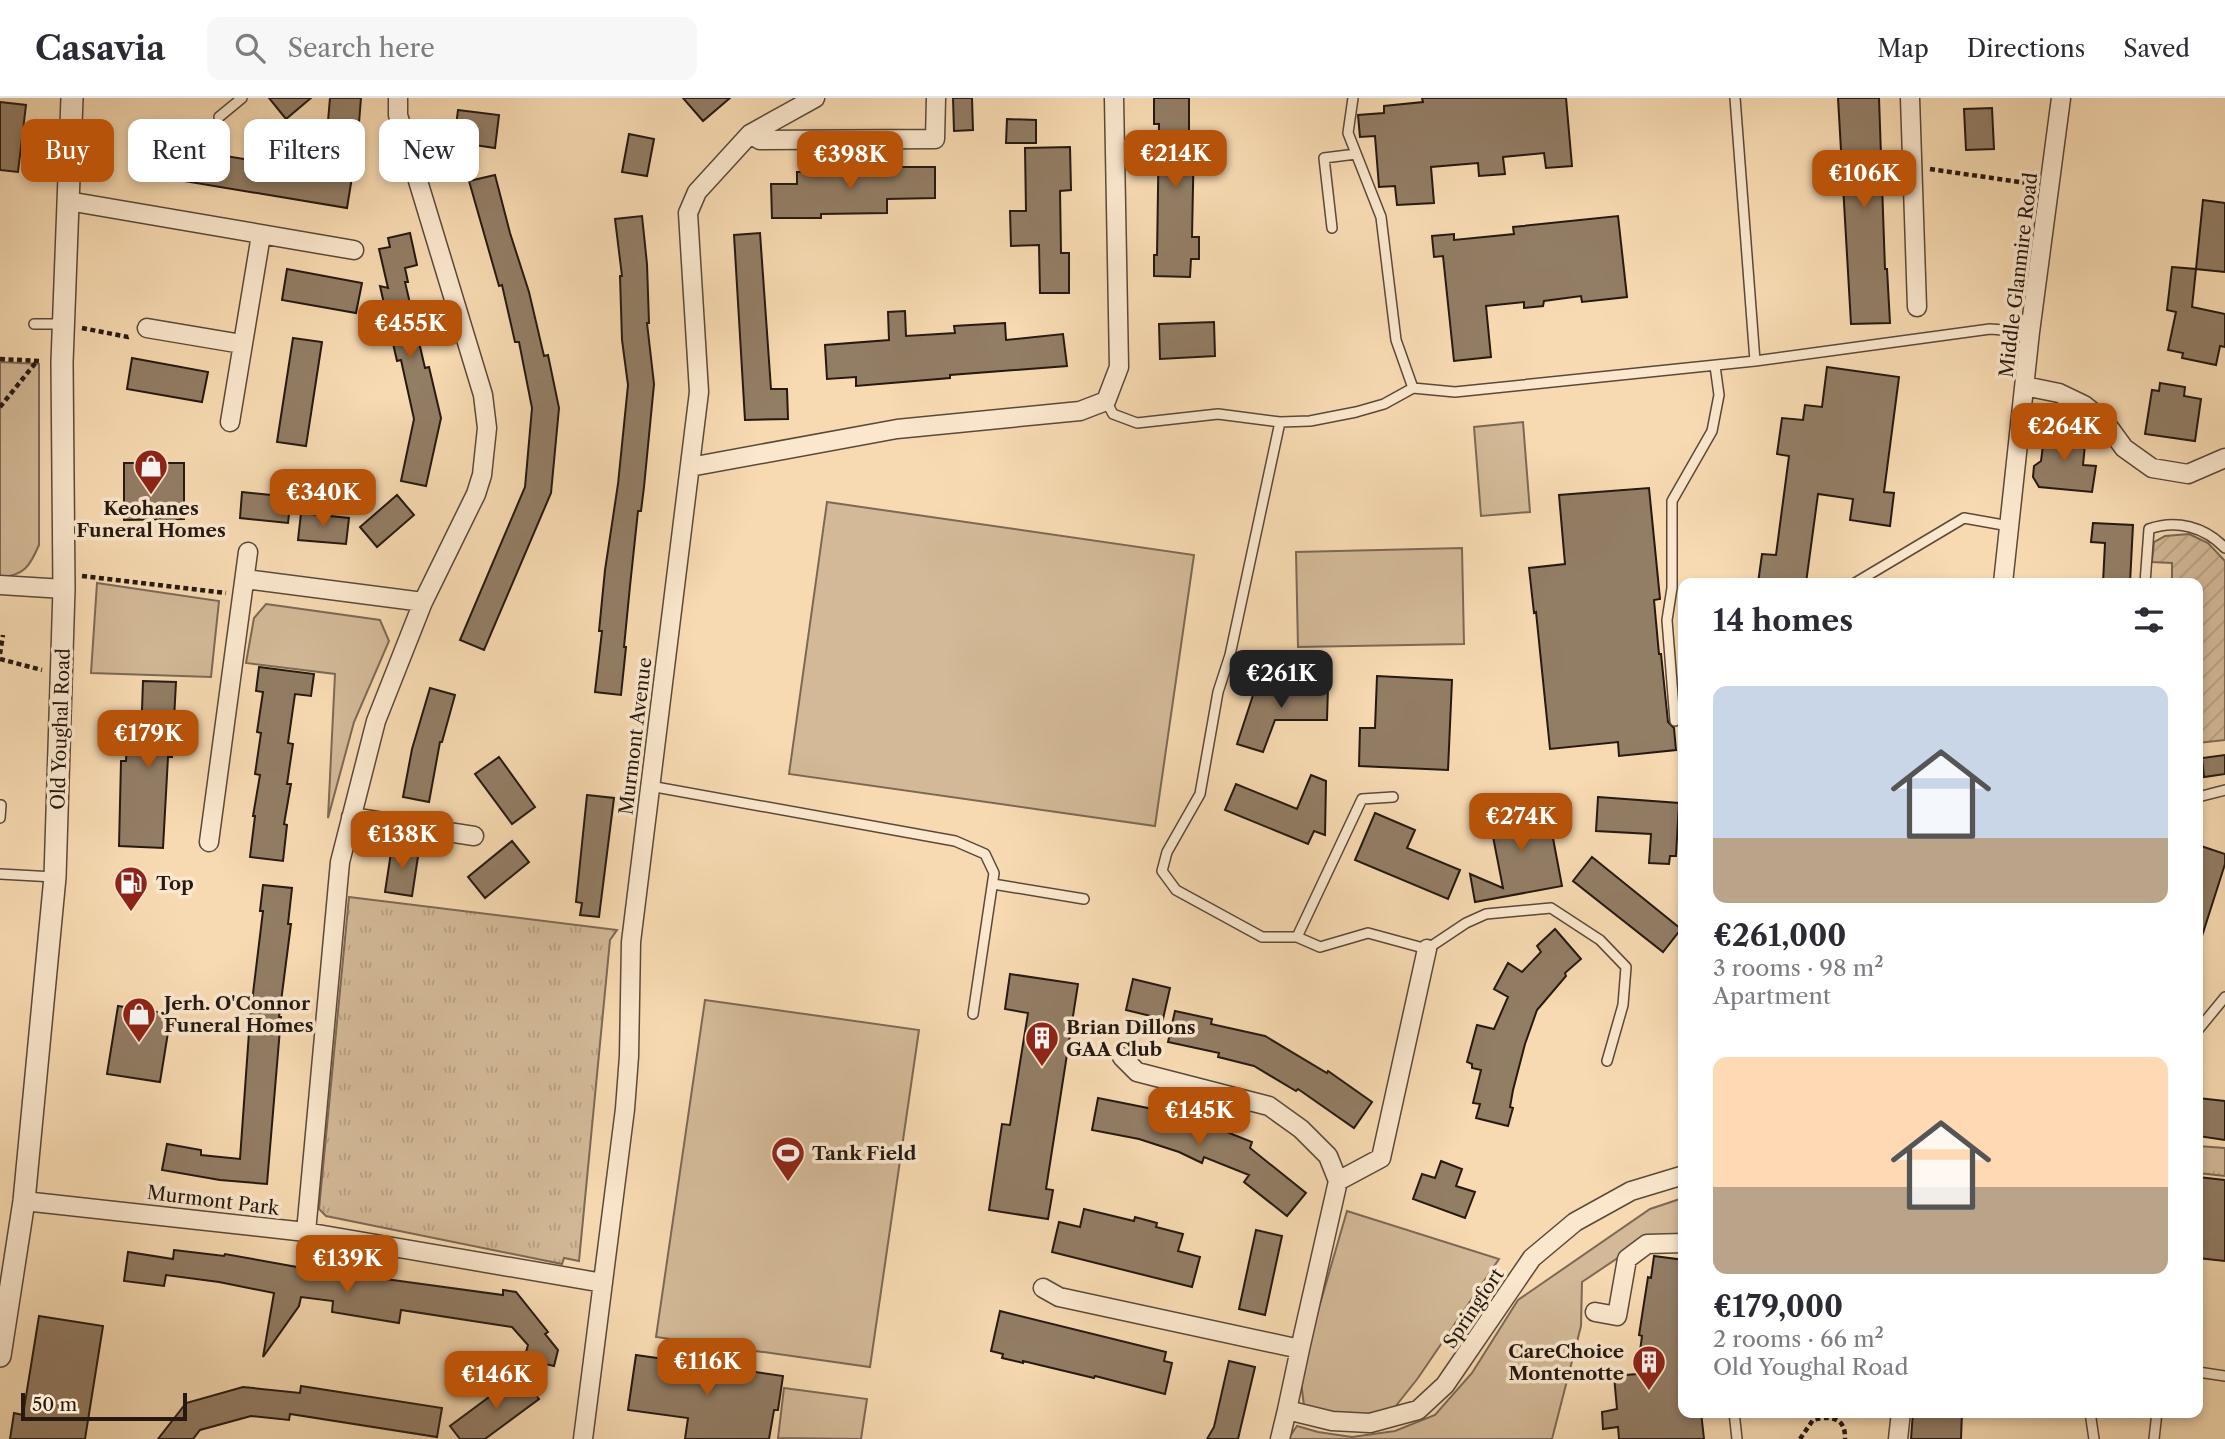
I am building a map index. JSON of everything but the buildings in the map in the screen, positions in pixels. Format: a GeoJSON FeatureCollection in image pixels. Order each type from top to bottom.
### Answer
{"type":"FeatureCollection","features":[{"type":"Feature","properties":{"kind":"street","name":"Old Youghal Road"},"geometry":{"type":"LineString","coordinates":[[0,1356],[24,1200],[55,877],[64,581],[62,362],[72,98]]}},
{"type":"Feature","properties":{"kind":"street"},"geometry":{"type":"LineString","coordinates":[[306,1232],[340,862],[376,721],[423,602],[476,494],[482,475],[487,428],[483,395],[398,115],[398,98]]}},
{"type":"Feature","properties":{"kind":"street","name":"Murmont Avenue"},"geometry":{"type":"LineString","coordinates":[[583,1439],[625,1109],[631,942],[699,392],[688,213],[697,192],[750,134],[815,98]]}},
{"type":"Feature","properties":{"kind":"street"},"geometry":{"type":"LineString","coordinates":[[750,134],[760,140],[935,139],[936,98]]}},
{"type":"Feature","properties":{"kind":"street"},"geometry":{"type":"LineString","coordinates":[[690,467],[897,429],[1080,411],[1106,401],[1119,368],[1114,98]]}},
{"type":"Feature","properties":{"kind":"street"},"geometry":{"type":"LineString","coordinates":[[1910,98],[1917,307]]}},
{"type":"Feature","properties":{"kind":"street","name":"Middle Glanmire Road"},"geometry":{"type":"LineString","coordinates":[[2003,578],[2030,332],[2061,98]]}},
{"type":"Feature","properties":{"kind":"street"},"geometry":{"type":"LineString","coordinates":[[68,201],[354,250]]}},
{"type":"Feature","properties":{"kind":"street"},"geometry":{"type":"LineString","coordinates":[[230,422],[261,235]]}},
{"type":"Feature","properties":{"kind":"street"},"geometry":{"type":"LineString","coordinates":[[147,328],[242,344]]}},
{"type":"Feature","properties":{"kind":"street"},"geometry":{"type":"LineString","coordinates":[[2025,386],[2059,394],[2084,405],[2105,422],[2124,449],[2152,468],[2188,474],[2225,458]]}},
{"type":"Feature","properties":{"kind":"street"},"geometry":{"type":"LineString","coordinates":[[209,842],[248,552]]}},
{"type":"Feature","properties":{"kind":"street"},"geometry":{"type":"LineString","coordinates":[[0,585],[64,581]]}},
{"type":"Feature","properties":{"kind":"street"},"geometry":{"type":"LineString","coordinates":[[244,587],[423,602]]}},
{"type":"Feature","properties":{"kind":"street"},"geometry":{"type":"LineString","coordinates":[[351,817],[474,836]]}},
{"type":"Feature","properties":{"kind":"street"},"geometry":{"type":"LineString","coordinates":[[1338,1181],[1381,1157],[1427,949]]}},
{"type":"Feature","properties":{"kind":"street"},"geometry":{"type":"LineString","coordinates":[[1122,1058],[1137,1072],[1269,1106],[1301,1129],[1328,1156],[1338,1181],[1280,1439]]}},
{"type":"Feature","properties":{"kind":"street","name":"Springfort"},"geometry":{"type":"LineString","coordinates":[[1287,1410],[1332,1421],[1370,1423],[1418,1410],[1445,1385],[1532,1258],[1575,1222],[1630,1191],[1678,1177]]}},
{"type":"Feature","properties":{"kind":"street","name":"Murmont Park"},"geometry":{"type":"LineString","coordinates":[[24,1200],[306,1232],[603,1283]]}},
{"type":"Feature","properties":{"kind":"street"},"geometry":{"type":"LineString","coordinates":[[1595,1312],[1617,1316],[1627,1259],[1647,1244],[1678,1243]]}},
{"type":"Feature","properties":{"kind":"street"},"geometry":{"type":"LineString","coordinates":[[1044,1288],[1059,1297],[1300,1349]]}},
{"type":"Feature","properties":{"kind":"street"},"geometry":{"type":"LineString","coordinates":[[1898,1439],[1900,1418]]}},
{"type":"Feature","properties":{"kind":"lane"},"geometry":{"type":"LineString","coordinates":[[219,117],[242,98]]}},
{"type":"Feature","properties":{"kind":"lane"},"geometry":{"type":"LineString","coordinates":[[1353,98],[1348,133],[1381,218],[1396,340],[1413,388]]}},
{"type":"Feature","properties":{"kind":"lane"},"geometry":{"type":"LineString","coordinates":[[1735,98],[1755,361]]}},
{"type":"Feature","properties":{"kind":"lane"},"geometry":{"type":"LineString","coordinates":[[1332,228],[1324,158],[1356,154]]}},
{"type":"Feature","properties":{"kind":"lane"},"geometry":{"type":"LineString","coordinates":[[34,324],[64,324]]}},
{"type":"Feature","properties":{"kind":"lane"},"geometry":{"type":"LineString","coordinates":[[1106,401],[1113,414],[1137,423],[1218,414],[1280,422],[1310,421],[1384,404],[1413,388],[1455,392],[1715,366],[1990,329],[2030,332]]}},
{"type":"Feature","properties":{"kind":"lane"},"geometry":{"type":"LineString","coordinates":[[1675,721],[1667,620],[1672,587],[1672,501],[1712,431],[1719,396],[1715,366]]}},
{"type":"Feature","properties":{"kind":"lane"},"geometry":{"type":"LineString","coordinates":[[1280,422],[1230,655],[1218,692],[1200,794],[1167,852],[1162,871],[1176,890],[1262,937],[1297,937],[1320,947],[1368,933],[1427,949],[1466,923],[1486,914],[1551,908],[1600,940],[1626,967],[1623,1005],[1607,1061]]}},
{"type":"Feature","properties":{"kind":"lane"},"geometry":{"type":"LineString","coordinates":[[1864,578],[1964,519],[2008,526]]}},
{"type":"Feature","properties":{"kind":"lane"},"geometry":{"type":"LineString","coordinates":[[2145,578],[2149,529],[2163,524],[2187,525],[2214,537],[2225,548]]}},
{"type":"Feature","properties":{"kind":"lane"},"geometry":{"type":"LineString","coordinates":[[650,786],[955,841],[985,854],[994,873],[973,1014]]}},
{"type":"Feature","properties":{"kind":"lane"},"geometry":{"type":"LineString","coordinates":[[2203,796],[2225,790]]}},
{"type":"Feature","properties":{"kind":"lane"},"geometry":{"type":"LineString","coordinates":[[1297,937],[1362,799],[1393,797]]}},
{"type":"Feature","properties":{"kind":"lane"},"geometry":{"type":"LineString","coordinates":[[0,818],[1,805]]}},
{"type":"Feature","properties":{"kind":"lane"},"geometry":{"type":"LineString","coordinates":[[0,874],[55,877]]}},
{"type":"Feature","properties":{"kind":"lane"},"geometry":{"type":"LineString","coordinates":[[993,884],[1084,899]]}},
{"type":"Feature","properties":{"kind":"lane"},"geometry":{"type":"LineString","coordinates":[[2203,1024],[2225,997]]}},
{"type":"Feature","properties":{"kind":"lane"},"geometry":{"type":"LineString","coordinates":[[2203,1372],[2225,1376]]}},
{"type":"Feature","properties":{"kind":"lane"},"geometry":{"type":"LineString","coordinates":[[1735,1418],[1737,1439]]}},
{"type":"Feature","properties":{"kind":"lane"},"geometry":{"type":"LineString","coordinates":[[2091,1418],[2094,1439]]}},
{"type":"Feature","properties":{"kind":"lane"},"geometry":{"type":"LineString","coordinates":[[2154,1439],[2156,1418]]}},
{"type":"Feature","properties":{"kind":"path"},"geometry":{"type":"LineString","coordinates":[[1912,166],[2049,186]]}},
{"type":"Feature","properties":{"kind":"path"},"geometry":{"type":"LineString","coordinates":[[64,324],[128,337],[147,328]]}},
{"type":"Feature","properties":{"kind":"path"},"geometry":{"type":"LineString","coordinates":[[0,359],[62,362]]}},
{"type":"Feature","properties":{"kind":"path"},"geometry":{"type":"LineString","coordinates":[[0,407],[37,361]]}},
{"type":"Feature","properties":{"kind":"path"},"geometry":{"type":"LineString","coordinates":[[64,581],[244,587]]}},
{"type":"Feature","properties":{"kind":"path"},"geometry":{"type":"LineString","coordinates":[[0,653],[3,635]]}},
{"type":"Feature","properties":{"kind":"path"},"geometry":{"type":"LineString","coordinates":[[0,659],[42,670]]}},
{"type":"Feature","properties":{"kind":"path"},"geometry":{"type":"LineString","coordinates":[[1800,1439],[1813,1420],[1829,1418],[1841,1423],[1845,1429],[1845,1439]]}},
{"type":"Feature","properties":{"kind":"green space"},"geometry":{"type":"Polygon","coordinates":[[[0,362],[39,364],[39,545],[25,569],[15,575],[0,577],[0,362]]]}},
{"type":"Feature","properties":{"kind":"green space"},"geometry":{"type":"Polygon","coordinates":[[[1523,422],[1530,512],[1481,516],[1474,427],[1523,422]]]}},
{"type":"Feature","properties":{"kind":"green space"},"geometry":{"type":"Polygon","coordinates":[[[827,502],[1194,555],[1155,826],[789,774],[827,502]]]}},
{"type":"Feature","properties":{"kind":"green space"},"geometry":{"type":"Polygon","coordinates":[[[2189,534],[2208,543],[2225,561],[2225,740],[2203,742],[2203,578],[2172,578],[2172,563],[2152,562],[2154,542],[2165,536],[2189,534]]]}},
{"type":"Feature","properties":{"kind":"green space"},"geometry":{"type":"Polygon","coordinates":[[[1462,548],[1464,644],[1298,647],[1296,552],[1462,548]]]}},
{"type":"Feature","properties":{"kind":"green space"},"geometry":{"type":"Polygon","coordinates":[[[97,583],[219,601],[211,677],[91,673],[97,583]]]}},
{"type":"Feature","properties":{"kind":"green space"},"geometry":{"type":"Polygon","coordinates":[[[266,604],[380,620],[389,641],[354,722],[328,818],[335,674],[246,663],[254,618],[266,604]]]}},
{"type":"Feature","properties":{"kind":"green space"},"geometry":{"type":"Polygon","coordinates":[[[349,897],[617,930],[610,940],[579,1261],[564,1258],[562,1264],[326,1216],[319,1209],[349,897]]]}},
{"type":"Feature","properties":{"kind":"green space","name":"Tank Field"},"geometry":{"type":"Polygon","coordinates":[[[705,1000],[919,1030],[870,1367],[656,1337],[705,1000]]]}},
{"type":"Feature","properties":{"kind":"green space"},"geometry":{"type":"Polygon","coordinates":[[[2203,1146],[2225,1148],[2225,1176],[2203,1174],[2203,1146]]]}},
{"type":"Feature","properties":{"kind":"green space"},"geometry":{"type":"Polygon","coordinates":[[[1678,1200],[1678,1238],[1652,1235],[1582,1282],[1581,1326],[1552,1439],[1288,1439],[1297,1426],[1352,1437],[1395,1431],[1435,1415],[1472,1373],[1518,1300],[1650,1209],[1678,1200]]]}},
{"type":"Feature","properties":{"kind":"green space"},"geometry":{"type":"Polygon","coordinates":[[[1347,1211],[1499,1259],[1418,1378],[1395,1407],[1370,1416],[1337,1414],[1304,1406],[1300,1373],[1347,1211]]]}},
{"type":"Feature","properties":{"kind":"green space"},"geometry":{"type":"Polygon","coordinates":[[[784,1388],[867,1399],[861,1439],[778,1438],[784,1388]]]}},
{"type":"Feature","properties":{"kind":"place","name":"Keohanes Funeral Homes"},"geometry":{"type":"Point","coordinates":[151,496]}},
{"type":"Feature","properties":{"kind":"place","name":"Top"},"geometry":{"type":"Point","coordinates":[131,913]}},
{"type":"Feature","properties":{"kind":"place","name":"Jerh. O'Connor Funeral Homes"},"geometry":{"type":"Point","coordinates":[139,1044]}},
{"type":"Feature","properties":{"kind":"place","name":"Brian Dillons GAA Club"},"geometry":{"type":"Point","coordinates":[1042,1068]}},
{"type":"Feature","properties":{"kind":"place","name":"Tank Field"},"geometry":{"type":"Point","coordinates":[788,1183]}},
{"type":"Feature","properties":{"kind":"place","name":"CareChoice Montenotte"},"geometry":{"type":"Point","coordinates":[1649,1392]}}]}
